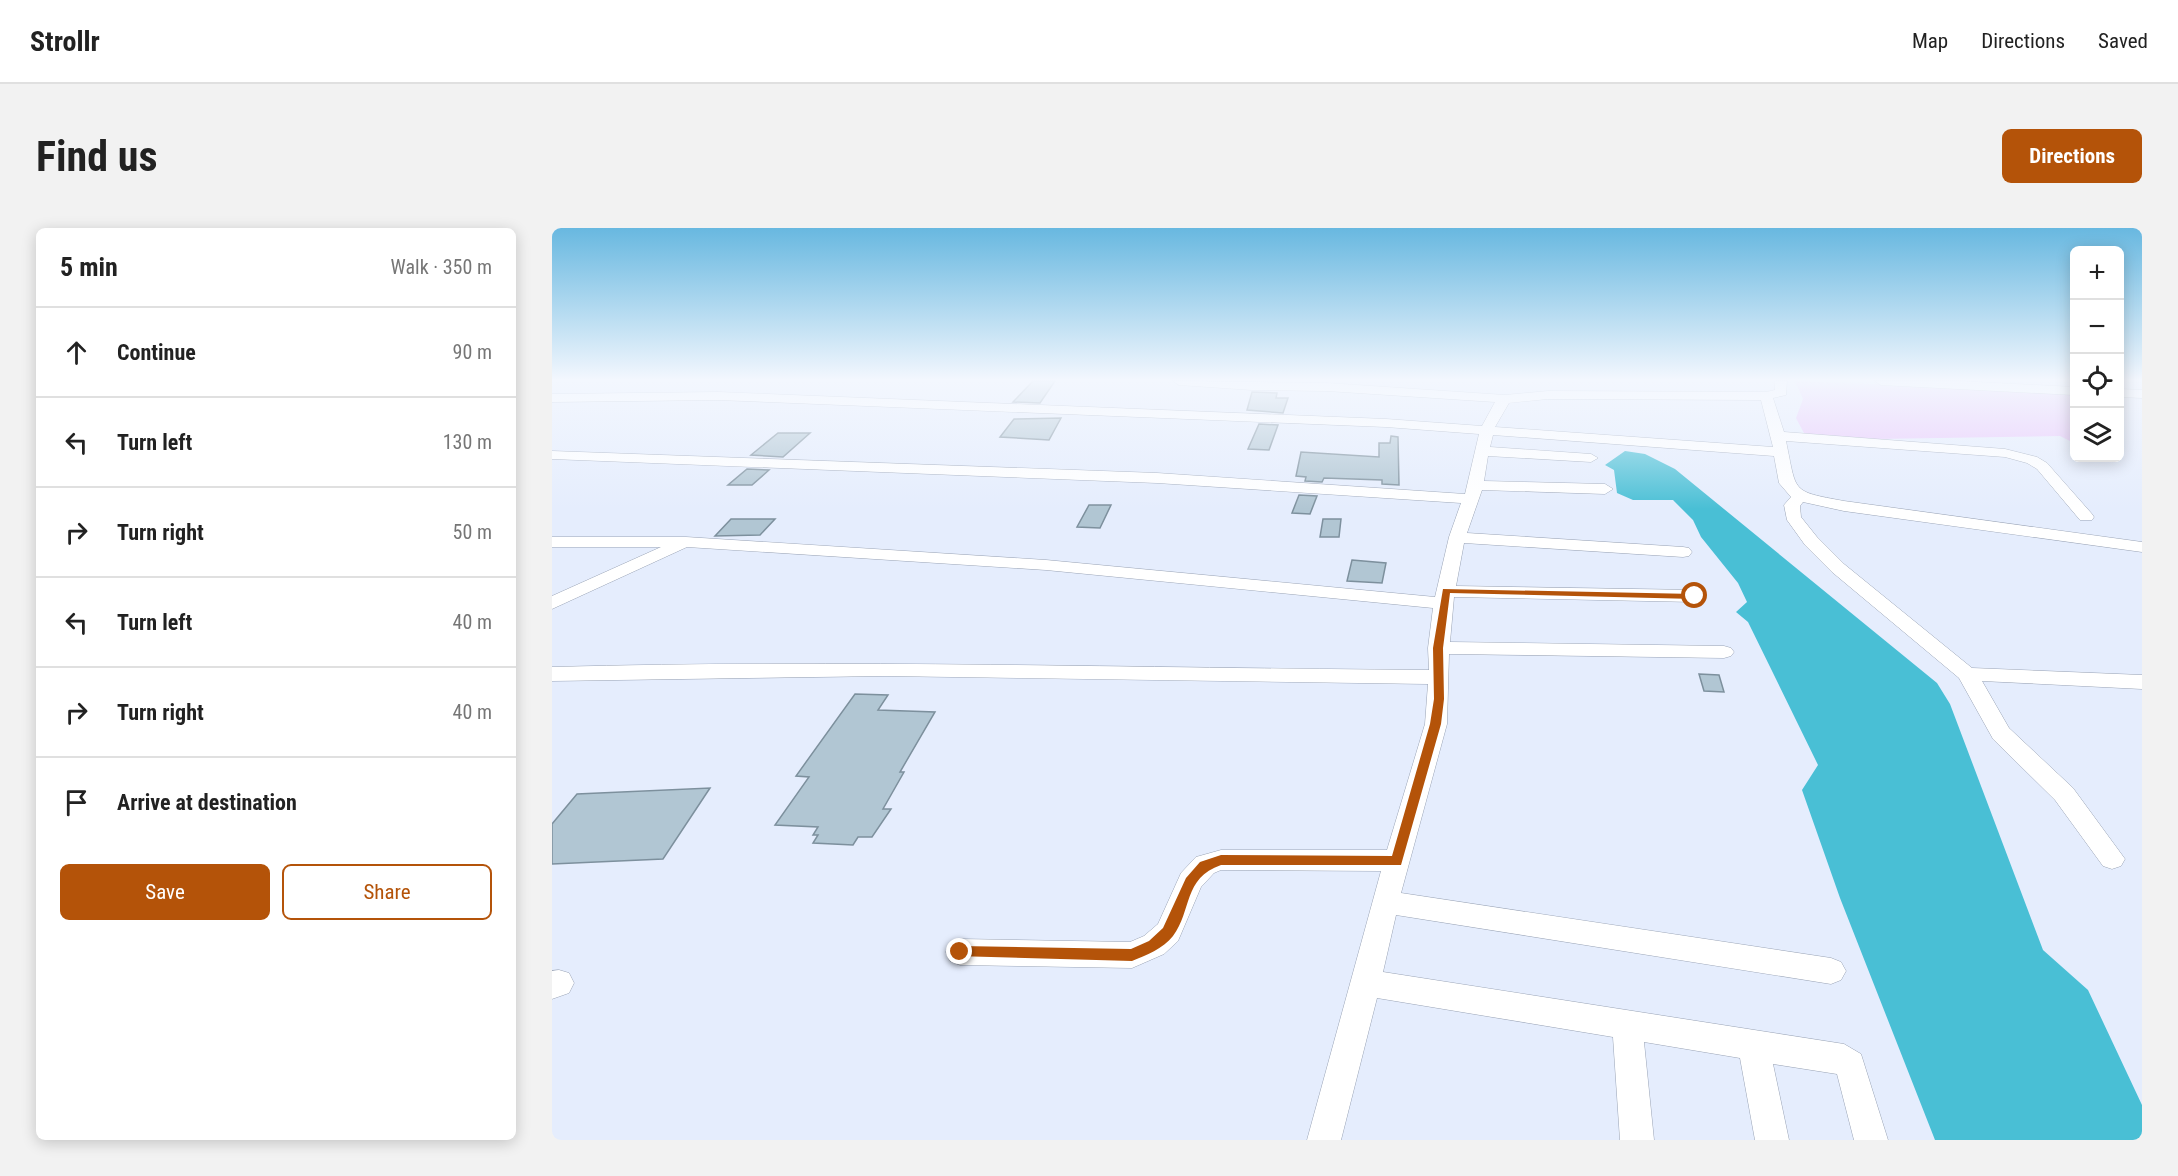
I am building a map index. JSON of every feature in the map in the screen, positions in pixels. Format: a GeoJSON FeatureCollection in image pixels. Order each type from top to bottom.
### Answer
{"type":"FeatureCollection","features":[{"type":"Feature","properties":{"kind":"street"},"geometry":{"type":"LineString","coordinates":[[1465,424],[1779,444],[2006,453],[2021,456],[2042,466],[2086,518]]}},
{"type":"Feature","properties":{"kind":"street"},"geometry":{"type":"LineString","coordinates":[[1491,424],[1591,458]]}},
{"type":"Feature","properties":{"kind":"street"},"geometry":{"type":"LineString","coordinates":[[1324,1140],[1385,902],[1436,724],[1440,677],[1438,648],[1445,597],[1457,537],[1473,492],[1491,424]]}},
{"type":"Feature","properties":{"kind":"street"},"geometry":{"type":"LineString","coordinates":[[1774,424],[1787,483],[1791,490],[1800,496],[1844,506],[2142,547]]}},
{"type":"Feature","properties":{"kind":"street"},"geometry":{"type":"LineString","coordinates":[[552,455],[773,462],[938,471],[1473,492],[1605,489]]}},
{"type":"Feature","properties":{"kind":"street"},"geometry":{"type":"LineString","coordinates":[[1800,496],[1792,505],[1793,517],[1811,541],[1838,568],[1967,674],[2001,733],[2064,794],[2112,859]]}},
{"type":"Feature","properties":{"kind":"street"},"geometry":{"type":"LineString","coordinates":[[1457,537],[1683,552]]}},
{"type":"Feature","properties":{"kind":"street"},"geometry":{"type":"LineString","coordinates":[[552,542],[686,542],[1047,565],[1445,597],[1695,596]]}},
{"type":"Feature","properties":{"kind":"street"},"geometry":{"type":"LineString","coordinates":[[552,603],[686,542]]}},
{"type":"Feature","properties":{"kind":"street"},"geometry":{"type":"LineString","coordinates":[[1438,648],[1724,652]]}},
{"type":"Feature","properties":{"kind":"street"},"geometry":{"type":"LineString","coordinates":[[552,674],[687,669],[869,668],[1227,676],[1440,677]]}},
{"type":"Feature","properties":{"kind":"street"},"geometry":{"type":"LineString","coordinates":[[1967,674],[2142,682]]}},
{"type":"Feature","properties":{"kind":"street"},"geometry":{"type":"LineString","coordinates":[[960,952],[1132,955],[1154,945],[1168,932],[1190,881],[1205,866],[1213,862],[1221,860],[1397,861]]}},
{"type":"Feature","properties":{"kind":"street"},"geometry":{"type":"LineString","coordinates":[[1385,902],[1832,971]]}},
{"type":"Feature","properties":{"kind":"street"},"geometry":{"type":"LineString","coordinates":[[1366,983],[1844,1060],[1850,1065],[1871,1140]]}},
{"type":"Feature","properties":{"kind":"street"},"geometry":{"type":"LineString","coordinates":[[1627,1025],[1637,1140]]}},
{"type":"Feature","properties":{"kind":"street"},"geometry":{"type":"LineString","coordinates":[[1753,1046],[1772,1140]]}},
{"type":"Feature","properties":{"kind":"shaded area"},"geometry":{"type":"Polygon","coordinates":[[[1799,424],[2070,424],[2070,441],[2060,436],[1874,439],[1805,435],[1799,424]]]}},
{"type":"Feature","properties":{"kind":"water"},"geometry":{"type":"Polygon","coordinates":[[[1625,451],[1645,454],[1675,469],[1937,683],[1950,704],[2043,950],[2088,990],[2142,1105],[2142,1140],[1935,1140],[1840,898],[1802,790],[1818,765],[1748,622],[1736,612],[1747,602],[1738,583],[1701,537],[1693,520],[1673,500],[1633,500],[1617,493],[1614,470],[1605,465],[1625,451]]]}},
{"type":"Feature","properties":{"kind":"building"},"geometry":{"type":"Polygon","coordinates":[[[1010,424],[1058,424],[1049,440],[1000,437],[1010,424]]]}},
{"type":"Feature","properties":{"kind":"building"},"geometry":{"type":"Polygon","coordinates":[[[1259,424],[1278,425],[1269,450],[1248,449],[1259,424]]]}},
{"type":"Feature","properties":{"kind":"building"},"geometry":{"type":"Polygon","coordinates":[[[778,433],[810,433],[783,457],[751,455],[778,433]]]}},
{"type":"Feature","properties":{"kind":"building"},"geometry":{"type":"Polygon","coordinates":[[[1391,436],[1398,437],[1399,485],[1382,484],[1382,480],[1324,478],[1322,482],[1305,481],[1306,477],[1296,476],[1301,452],[1379,457],[1379,443],[1390,443],[1391,436]]]}},
{"type":"Feature","properties":{"kind":"building"},"geometry":{"type":"Polygon","coordinates":[[[747,469],[769,470],[752,485],[728,485],[747,469]]]}},
{"type":"Feature","properties":{"kind":"building"},"geometry":{"type":"Polygon","coordinates":[[[1299,495],[1317,496],[1310,514],[1292,513],[1299,495]]]}},
{"type":"Feature","properties":{"kind":"building"},"geometry":{"type":"Polygon","coordinates":[[[1089,505],[1111,505],[1100,528],[1077,527],[1089,505]]]}},
{"type":"Feature","properties":{"kind":"building"},"geometry":{"type":"Polygon","coordinates":[[[731,519],[775,519],[760,535],[715,536],[731,519]]]}},
{"type":"Feature","properties":{"kind":"building"},"geometry":{"type":"Polygon","coordinates":[[[1323,519],[1341,519],[1339,537],[1320,537],[1323,519]]]}},
{"type":"Feature","properties":{"kind":"building"},"geometry":{"type":"Polygon","coordinates":[[[1352,560],[1386,563],[1382,583],[1347,581],[1352,560]]]}},
{"type":"Feature","properties":{"kind":"building"},"geometry":{"type":"Polygon","coordinates":[[[1699,674],[1719,675],[1724,692],[1704,691],[1699,674]]]}},
{"type":"Feature","properties":{"kind":"building"},"geometry":{"type":"Polygon","coordinates":[[[855,694],[888,695],[878,710],[935,712],[900,772],[904,772],[883,809],[891,809],[872,837],[858,837],[853,845],[813,843],[818,835],[813,835],[818,827],[775,825],[809,777],[796,776],[855,694]]]}},
{"type":"Feature","properties":{"kind":"building"},"geometry":{"type":"Polygon","coordinates":[[[710,788],[663,859],[552,864],[552,824],[577,794],[710,788]]]}},
{"type":"Feature","properties":{"kind":"route"},"geometry":{"type":"LineString","coordinates":[[960,952],[1132,955],[1154,945],[1168,932],[1190,881],[1205,866],[1221,860],[1397,861],[1436,724],[1440,677],[1438,648],[1446,591],[1695,596]]}}]}
